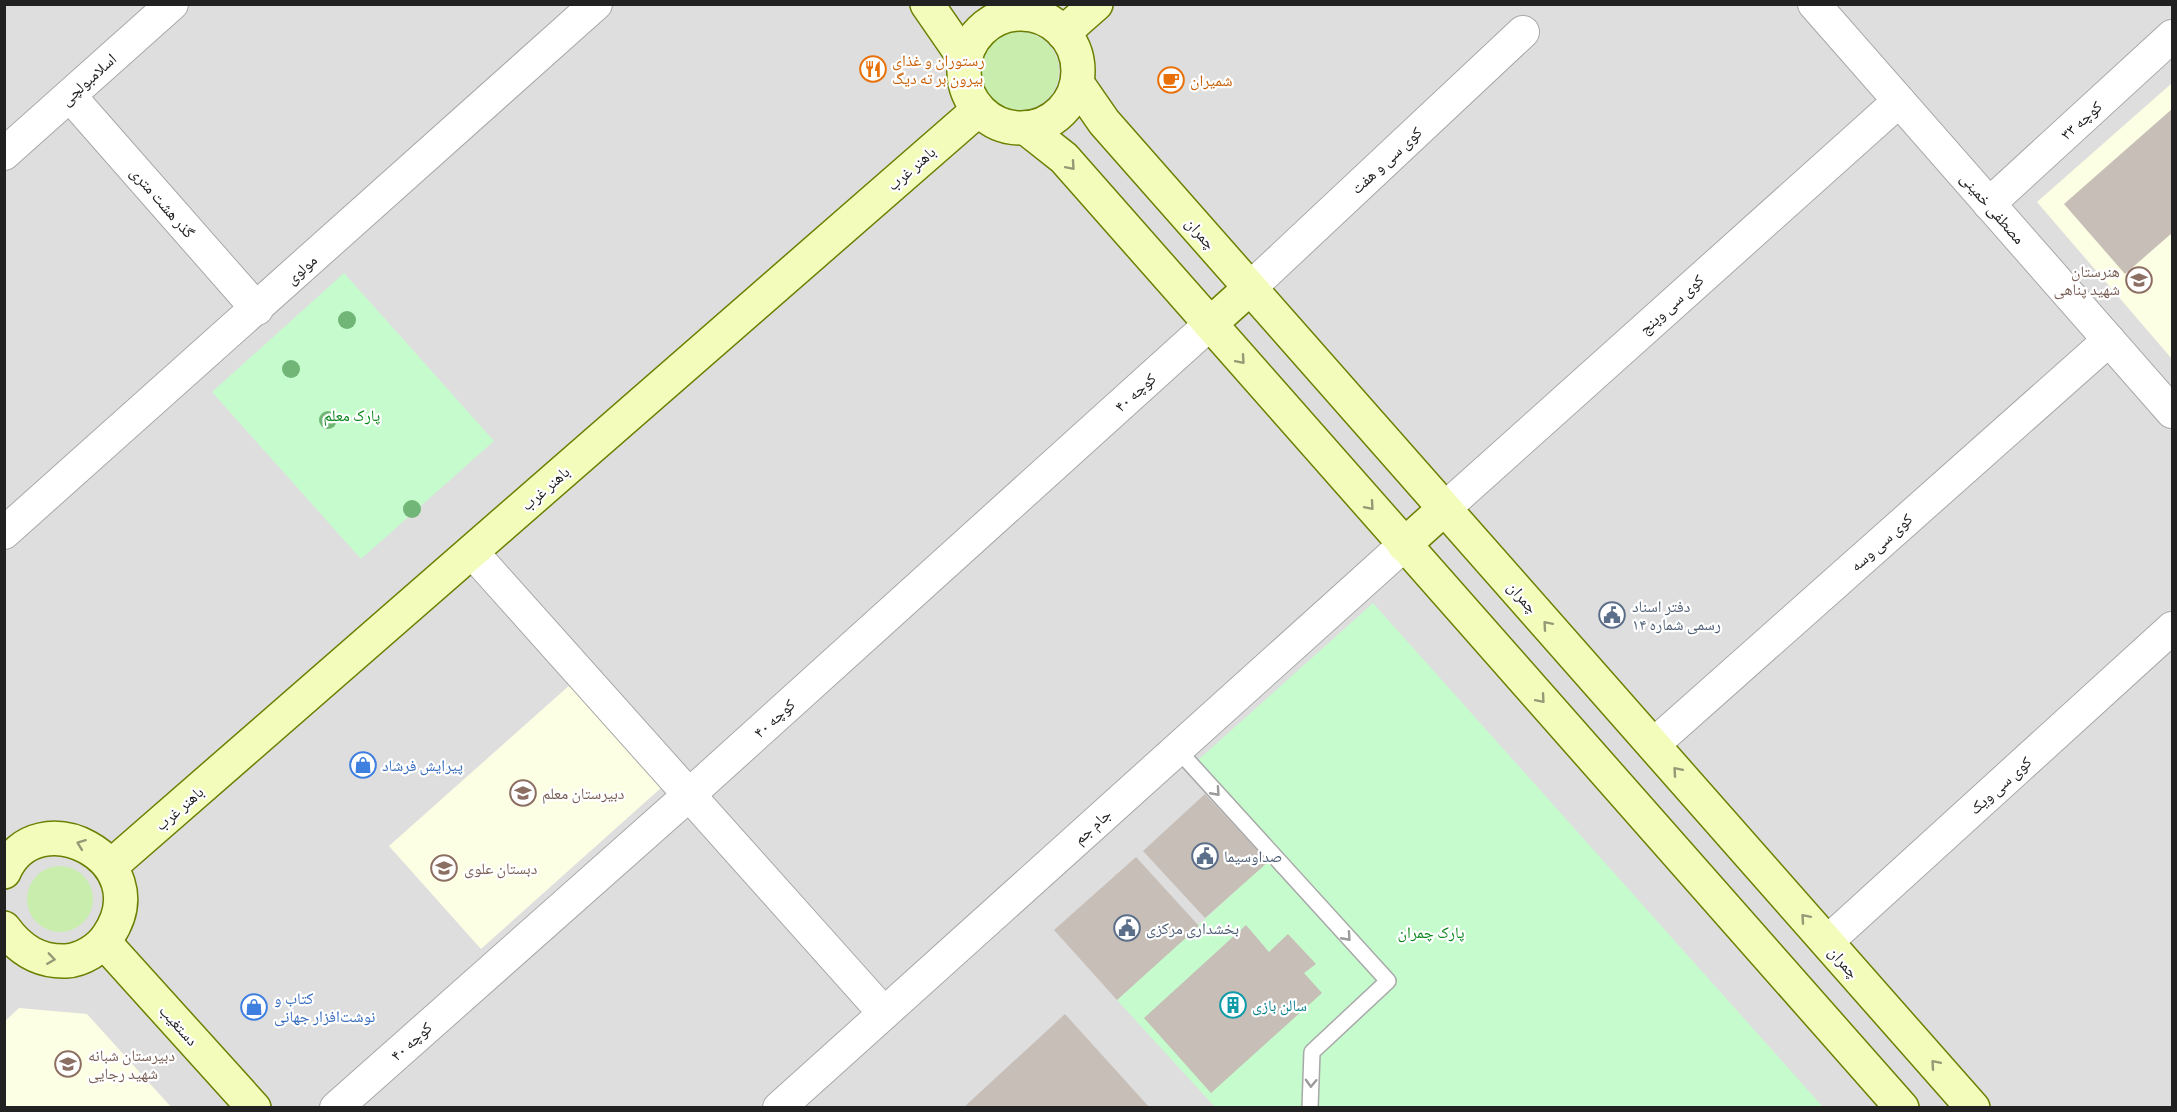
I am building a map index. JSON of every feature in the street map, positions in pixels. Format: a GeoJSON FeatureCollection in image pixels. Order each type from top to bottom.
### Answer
{"type":"FeatureCollection","features":[{"type":"Feature","properties":{"kind":"street","name":"اسلامبولچی"},"geometry":{"type":"LineString","coordinates":[[4,154],[172,4]]}},
{"type":"Feature","properties":{"kind":"street","name":"مولوی"},"geometry":{"type":"LineString","coordinates":[[4,533],[596,4]]}},
{"type":"Feature","properties":{"kind":"street"},"geometry":{"type":"LineString","coordinates":[[927,4],[965,59]]}},
{"type":"Feature","properties":{"kind":"street"},"geometry":{"type":"LineString","coordinates":[[1063,33],[1096,4]]}},
{"type":"Feature","properties":{"kind":"street","name":"مصطفی خمینی"},"geometry":{"type":"LineString","coordinates":[[1814,4],[2172,412]]}},
{"type":"Feature","properties":{"kind":"street"},"geometry":{"type":"LineString","coordinates":[[1009,9],[1050,22],[1063,33],[1073,48],[1078,65],[1077,83],[1070,100],[1059,114],[1044,123],[1026,128],[1009,127],[992,121],[978,110],[969,94],[964,77],[965,59],[972,43],[983,29],[1009,9]]}},
{"type":"Feature","properties":{"kind":"street","name":"کوی سی و هفت"},"geometry":{"type":"LineString","coordinates":[[1250,288],[1522,32]]}},
{"type":"Feature","properties":{"kind":"street","name":"کوچه ۳۳"},"geometry":{"type":"LineString","coordinates":[[1989,204],[2172,36]]}},
{"type":"Feature","properties":{"kind":"street","name":"چمران"},"geometry":{"type":"LineString","coordinates":[[1077,83],[1104,122],[1973,1107]]}},
{"type":"Feature","properties":{"kind":"street","name":"گذر هشت متری"},"geometry":{"type":"LineString","coordinates":[[70,96],[257,309]]}},
{"type":"Feature","properties":{"kind":"street","name":"کوی سی وپنج"},"geometry":{"type":"LineString","coordinates":[[1444,509],[1899,100]]}},
{"type":"Feature","properties":{"kind":"street","name":"باهنر غرب"},"geometry":{"type":"LineString","coordinates":[[111,866],[978,110]]}},
{"type":"Feature","properties":{"kind":"street"},"geometry":{"type":"LineString","coordinates":[[1026,128],[1064,158],[1902,1107]]}},
{"type":"Feature","properties":{"kind":"street"},"geometry":{"type":"LineString","coordinates":[[1210,324],[1250,288]]}},
{"type":"Feature","properties":{"kind":"street","name":"کوچه ۴۰"},"geometry":{"type":"LineString","coordinates":[[336,1107],[690,794],[1210,324]]}},
{"type":"Feature","properties":{"kind":"street","name":"کوی سی وسه"},"geometry":{"type":"LineString","coordinates":[[1653,745],[2109,340]]}},
{"type":"Feature","properties":{"kind":"street"},"geometry":{"type":"LineString","coordinates":[[1404,545],[1444,509]]}},
{"type":"Feature","properties":{"kind":"street","name":"جام جم"},"geometry":{"type":"LineString","coordinates":[[779,1107],[1404,545]]}},
{"type":"Feature","properties":{"kind":"street"},"geometry":{"type":"LineString","coordinates":[[472,552],[884,1012]]}},
{"type":"Feature","properties":{"kind":"street","name":"کوی سی ویک"},"geometry":{"type":"LineString","coordinates":[[1827,942],[2172,628]]}},
{"type":"Feature","properties":{"kind":"street"},"geometry":{"type":"LineString","coordinates":[[8,941],[40,957],[69,961],[88,954],[104,942],[115,925],[120,905],[119,885],[111,866],[97,851],[78,841],[58,838],[11,850]]}},
{"type":"Feature","properties":{"kind":"street","name":"دستغیب"},"geometry":{"type":"LineString","coordinates":[[104,942],[254,1107]]}},
{"type":"Feature","properties":{"kind":"lane"},"geometry":{"type":"LineString","coordinates":[[1177,749],[1388,981],[1312,1052],[1310,1107]]}},
{"type":"Feature","properties":{"kind":"shaded area"},"geometry":{"type":"Polygon","coordinates":[[[5,5],[2172,5],[2172,1107],[5,1107],[5,5]]]}},
{"type":"Feature","properties":{"kind":"shaded area","name":"هنرستان شهید پناهی"},"geometry":{"type":"Polygon","coordinates":[[[2172,83],[2172,359],[2037,202],[2172,83]]]}},
{"type":"Feature","properties":{"kind":"shaded area"},"geometry":{"type":"Polygon","coordinates":[[[571,684],[662,787],[481,949],[389,846],[571,684]]]}},
{"type":"Feature","properties":{"kind":"shaded area","name":"دبیرستان شبانه شهید رجایی"},"geometry":{"type":"Polygon","coordinates":[[[19,1008],[87,1014],[171,1107],[5,1107],[5,1021],[19,1008]]]}},
{"type":"Feature","properties":{"kind":"green space"},"geometry":{"type":"Polygon","coordinates":[[[1012,32],[1028,32],[1042,38],[1053,49],[1059,63],[1059,79],[1053,93],[1042,104],[1028,110],[1012,110],[998,104],[987,93],[981,79],[981,63],[987,49],[998,38],[1012,32]]]}},
{"type":"Feature","properties":{"kind":"green space","name":"پارک معلم"},"geometry":{"type":"Polygon","coordinates":[[[344,273],[494,441],[361,559],[212,392],[344,273]]]}},
{"type":"Feature","properties":{"kind":"green space","name":"پارک چمران"},"geometry":{"type":"Polygon","coordinates":[[[1373,603],[1823,1107],[1215,1107],[1117,1000],[1271,858],[1188,769],[1373,603]]]}},
{"type":"Feature","properties":{"kind":"green space"},"geometry":{"type":"Polygon","coordinates":[[[60,866],[73,869],[83,876],[90,886],[93,899],[90,912],[83,922],[73,929],[60,932],[47,929],[37,922],[30,912],[27,899],[30,886],[37,876],[47,869],[60,866]]]}},
{"type":"Feature","properties":{"kind":"building"},"geometry":{"type":"Polygon","coordinates":[[[2172,109],[2172,233],[2125,274],[2064,204],[2172,109]]]}},
{"type":"Feature","properties":{"kind":"building","name":"صداوسیما"},"geometry":{"type":"Polygon","coordinates":[[[1205,794],[1268,862],[1205,918],[1143,851],[1205,794]]]}},
{"type":"Feature","properties":{"kind":"building","name":"بخشداری مرکزی"},"geometry":{"type":"Polygon","coordinates":[[[1136,857],[1199,926],[1117,1000],[1054,930],[1136,857]]]}},
{"type":"Feature","properties":{"kind":"building","name":"سالن بازی"},"geometry":{"type":"Polygon","coordinates":[[[1246,925],[1269,952],[1288,934],[1316,964],[1304,973],[1322,993],[1211,1093],[1144,1018],[1246,925]]]}},
{"type":"Feature","properties":{"kind":"building"},"geometry":{"type":"Polygon","coordinates":[[[1065,1014],[1150,1108],[963,1108],[1065,1014]]]}},
{"type":"Feature","properties":{"kind":"place","name":"رستوران و غذای بیرون بر ته دیگ"},"geometry":{"type":"Point","coordinates":[873,69]}},
{"type":"Feature","properties":{"kind":"place","name":"شمیران"},"geometry":{"type":"Point","coordinates":[1171,80]}},
{"type":"Feature","properties":{"kind":"place","name":"هنرستان شهید پناهی"},"geometry":{"type":"Point","coordinates":[2139,280]}},
{"type":"Feature","properties":{"kind":"place","name":"دفتر اسناد رسمی شماره ۱۴"},"geometry":{"type":"Point","coordinates":[1612,615]}},
{"type":"Feature","properties":{"kind":"place","name":"پیرایش فرشاد"},"geometry":{"type":"Point","coordinates":[363,765]}},
{"type":"Feature","properties":{"kind":"place","name":"دبیرستان معلم"},"geometry":{"type":"Point","coordinates":[523,793]}},
{"type":"Feature","properties":{"kind":"place","name":"صداوسیما"},"geometry":{"type":"Point","coordinates":[1205,856]}},
{"type":"Feature","properties":{"kind":"place","name":"دبستان علوی"},"geometry":{"type":"Point","coordinates":[444,868]}},
{"type":"Feature","properties":{"kind":"place","name":"بخشداری مرکزی"},"geometry":{"type":"Point","coordinates":[1127,928]}},
{"type":"Feature","properties":{"kind":"place","name":"سالن بازی"},"geometry":{"type":"Point","coordinates":[1233,1005]}},
{"type":"Feature","properties":{"kind":"place","name":"کتاب و نوشت‌افزار جهانی"},"geometry":{"type":"Point","coordinates":[254,1007]}},
{"type":"Feature","properties":{"kind":"place","name":"دبیرستان شبانه شهید رجایی"},"geometry":{"type":"Point","coordinates":[68,1064]}}]}
